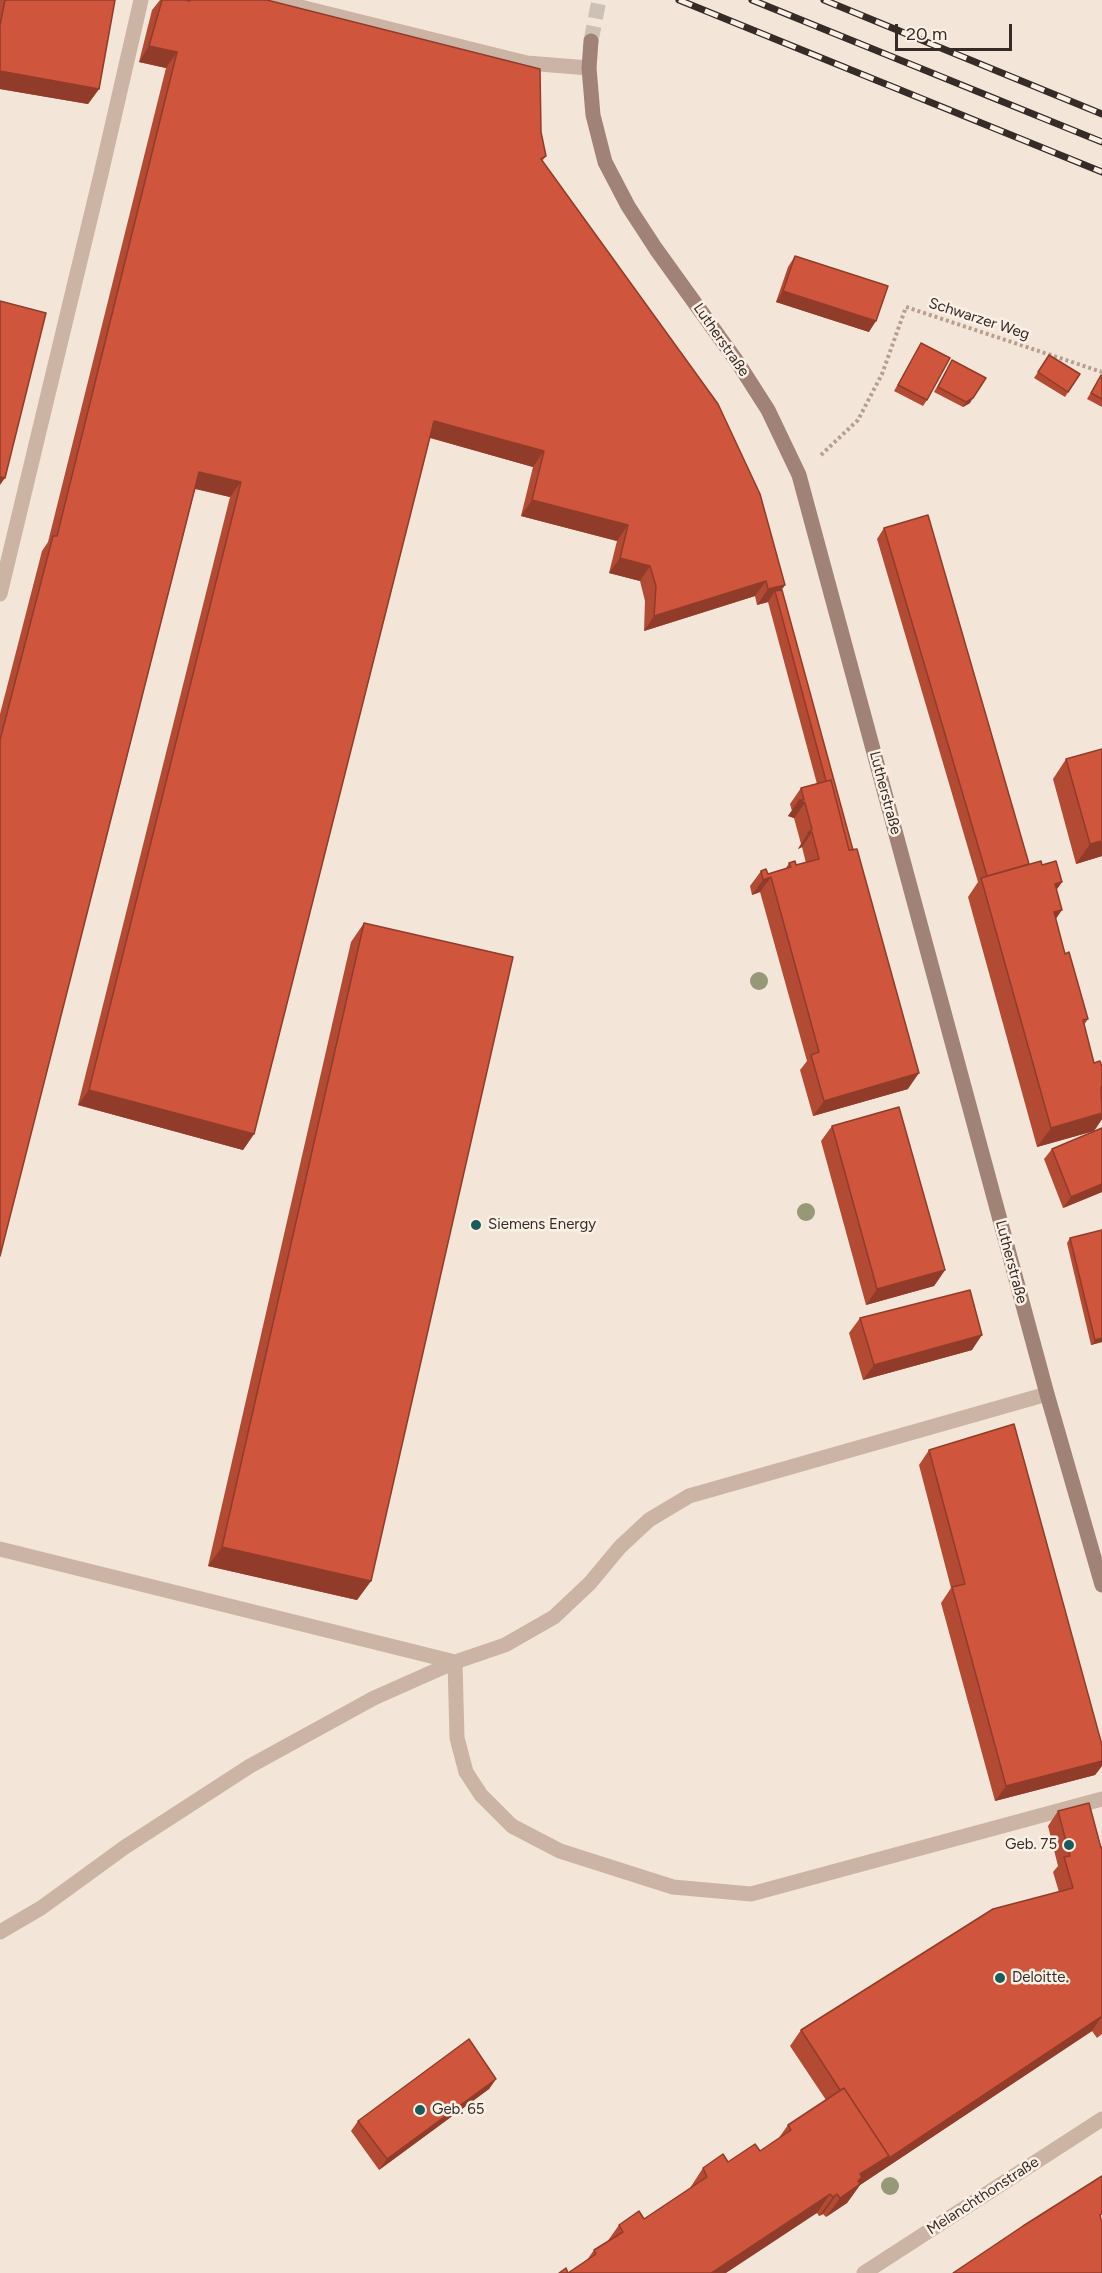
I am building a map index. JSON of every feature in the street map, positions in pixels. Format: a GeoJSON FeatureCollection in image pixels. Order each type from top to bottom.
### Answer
{"type":"FeatureCollection","features":[{"type":"Feature","properties":{"kind":"street"},"geometry":{"type":"LineString","coordinates":[[0,594],[102,174],[141,0]]}},
{"type":"Feature","properties":{"kind":"street"},"geometry":{"type":"LineString","coordinates":[[272,0],[527,63],[589,68]]}},
{"type":"Feature","properties":{"kind":"street","name":"Lutherstraße"},"geometry":{"type":"LineString","coordinates":[[591,41],[589,68],[593,116],[605,162],[628,206],[768,410],[799,475],[1047,1394],[1102,1585]]}},
{"type":"Feature","properties":{"kind":"street"},"geometry":{"type":"LineString","coordinates":[[0,1932],[41,1908],[125,1847],[250,1766],[374,1698],[455,1662],[505,1645],[554,1617],[590,1583],[620,1547],[649,1520],[688,1496],[1047,1394]]}},
{"type":"Feature","properties":{"kind":"street"},"geometry":{"type":"LineString","coordinates":[[0,1549],[455,1662]]}},
{"type":"Feature","properties":{"kind":"street"},"geometry":{"type":"LineString","coordinates":[[455,1662],[457,1738],[466,1772],[481,1795],[512,1826],[560,1851],[673,1887],[751,1894],[1102,1799]]}},
{"type":"Feature","properties":{"kind":"street","name":"Melanchthonstraße"},"geometry":{"type":"LineString","coordinates":[[864,2273],[1102,2119]]}},
{"type":"Feature","properties":{"kind":"path","name":"Schwarzer Weg"},"geometry":{"type":"LineString","coordinates":[[799,475],[858,420],[882,374],[906,307],[1102,372]]}},
{"type":"Feature","properties":{"kind":"building"},"geometry":{"type":"Polygon","coordinates":[[[5,0],[115,0],[99,89],[0,71],[0,25],[5,0]]]}},
{"type":"Feature","properties":{"kind":"building"},"geometry":{"type":"Polygon","coordinates":[[[162,0],[267,0],[540,69],[541,132],[546,156],[541,159],[718,404],[760,494],[785,585],[768,589],[766,581],[654,616],[656,586],[650,566],[620,558],[628,525],[532,500],[544,451],[434,421],[254,1134],[89,1090],[241,482],[199,472],[0,1256],[0,740],[53,536],[57,536],[177,52],[149,46],[162,0]]]}},
{"type":"Feature","properties":{"kind":"building"},"geometry":{"type":"Polygon","coordinates":[[[795,256],[888,286],[876,321],[783,291],[795,256]]]}},
{"type":"Feature","properties":{"kind":"building"},"geometry":{"type":"Polygon","coordinates":[[[0,301],[46,313],[5,478],[0,477],[0,301]]]}},
{"type":"Feature","properties":{"kind":"building"},"geometry":{"type":"Polygon","coordinates":[[[921,343],[950,358],[927,400],[898,385],[921,343]]]}},
{"type":"Feature","properties":{"kind":"building"},"geometry":{"type":"Polygon","coordinates":[[[1049,355],[1080,374],[1068,392],[1038,372],[1049,355]]]}},
{"type":"Feature","properties":{"kind":"building"},"geometry":{"type":"Polygon","coordinates":[[[952,360],[986,378],[973,398],[966,402],[938,387],[952,360]]]}},
{"type":"Feature","properties":{"kind":"building"},"geometry":{"type":"Polygon","coordinates":[[[1102,376],[1102,399],[1091,393],[1102,376]]]}},
{"type":"Feature","properties":{"kind":"building"},"geometry":{"type":"Polygon","coordinates":[[[928,515],[1029,864],[987,876],[884,528],[928,515]]]}},
{"type":"Feature","properties":{"kind":"building"},"geometry":{"type":"Polygon","coordinates":[[[782,590],[853,850],[849,850],[831,780],[826,781],[775,591],[782,590]]]}},
{"type":"Feature","properties":{"kind":"building"},"geometry":{"type":"Polygon","coordinates":[[[1102,749],[1102,841],[1090,844],[1066,759],[1102,749]]]}},
{"type":"Feature","properties":{"kind":"building"},"geometry":{"type":"Polygon","coordinates":[[[831,780],[849,850],[857,849],[919,1073],[824,1101],[811,1055],[819,1052],[771,877],[763,880],[761,871],[766,869],[768,874],[791,867],[789,863],[795,861],[796,865],[819,859],[812,832],[808,833],[812,829],[805,803],[799,800],[804,800],[801,788],[831,780]]]}},
{"type":"Feature","properties":{"kind":"building"},"geometry":{"type":"Polygon","coordinates":[[[1041,861],[1042,865],[1056,861],[1062,882],[1055,884],[1062,910],[1054,912],[1065,954],[1069,952],[1088,1019],[1083,1020],[1094,1063],[1100,1061],[1102,1067],[1102,1113],[1051,1128],[981,878],[1041,861]]]}},
{"type":"Feature","properties":{"kind":"building"},"geometry":{"type":"Polygon","coordinates":[[[364,923],[513,957],[371,1581],[222,1547],[364,923]]]}},
{"type":"Feature","properties":{"kind":"building"},"geometry":{"type":"Polygon","coordinates":[[[899,1107],[945,1270],[877,1289],[832,1126],[899,1107]]]}},
{"type":"Feature","properties":{"kind":"building"},"geometry":{"type":"Polygon","coordinates":[[[1102,1128],[1102,1184],[1071,1197],[1052,1149],[1102,1128]]]}},
{"type":"Feature","properties":{"kind":"building"},"geometry":{"type":"Polygon","coordinates":[[[1102,1230],[1102,1338],[1095,1340],[1070,1238],[1102,1230]]]}},
{"type":"Feature","properties":{"kind":"building"},"geometry":{"type":"Polygon","coordinates":[[[970,1290],[982,1335],[874,1365],[860,1318],[970,1290]]]}},
{"type":"Feature","properties":{"kind":"building"},"geometry":{"type":"Polygon","coordinates":[[[1014,1424],[1102,1745],[1102,1761],[1006,1786],[952,1587],[965,1584],[929,1450],[1014,1424]]]}},
{"type":"Feature","properties":{"kind":"building","name":"Deloitte."},"geometry":{"type":"Polygon","coordinates":[[[1089,1803],[1102,1847],[1102,2016],[886,2160],[889,2156],[844,2088],[840,2090],[801,2030],[993,1909],[1073,1888],[1064,1857],[1070,1856],[1058,1811],[1089,1803]]]}},
{"type":"Feature","properties":{"kind":"building","name":"Geb. 65"},"geometry":{"type":"Polygon","coordinates":[[[469,2039],[496,2079],[387,2159],[358,2121],[469,2039]]]}},
{"type":"Feature","properties":{"kind":"building"},"geometry":{"type":"Polygon","coordinates":[[[844,2088],[889,2156],[860,2174],[862,2177],[858,2181],[860,2184],[840,2198],[837,2194],[833,2197],[830,2194],[711,2273],[568,2273],[596,2254],[594,2250],[623,2232],[619,2225],[639,2211],[644,2219],[707,2177],[703,2168],[723,2154],[728,2162],[755,2144],[760,2151],[791,2130],[788,2125],[844,2088]]]}},
{"type":"Feature","properties":{"kind":"building"},"geometry":{"type":"Polygon","coordinates":[[[1102,2176],[1102,2214],[1100,2215],[1102,2273],[953,2273],[1023,2226],[1102,2176]]]}},
{"type":"Feature","properties":{"kind":"tunnel"},"geometry":{"type":"LineString","coordinates":[[591,41],[599,0]]}},
{"type":"Feature","properties":{"kind":"railway"},"geometry":{"type":"LineString","coordinates":[[679,0],[1102,172]]}},
{"type":"Feature","properties":{"kind":"railway"},"geometry":{"type":"LineString","coordinates":[[752,0],[1102,142]]}},
{"type":"Feature","properties":{"kind":"railway"},"geometry":{"type":"LineString","coordinates":[[824,0],[1102,114]]}},
{"type":"Feature","properties":{"kind":"place","name":"Siemens Energy"},"geometry":{"type":"Point","coordinates":[476,1225]}},
{"type":"Feature","properties":{"kind":"place","name":"Geb. 75"},"geometry":{"type":"Point","coordinates":[1069,1845]}},
{"type":"Feature","properties":{"kind":"place","name":"Deloitte."},"geometry":{"type":"Point","coordinates":[1000,1978]}},
{"type":"Feature","properties":{"kind":"place","name":"Geb. 65"},"geometry":{"type":"Point","coordinates":[420,2110]}}]}
